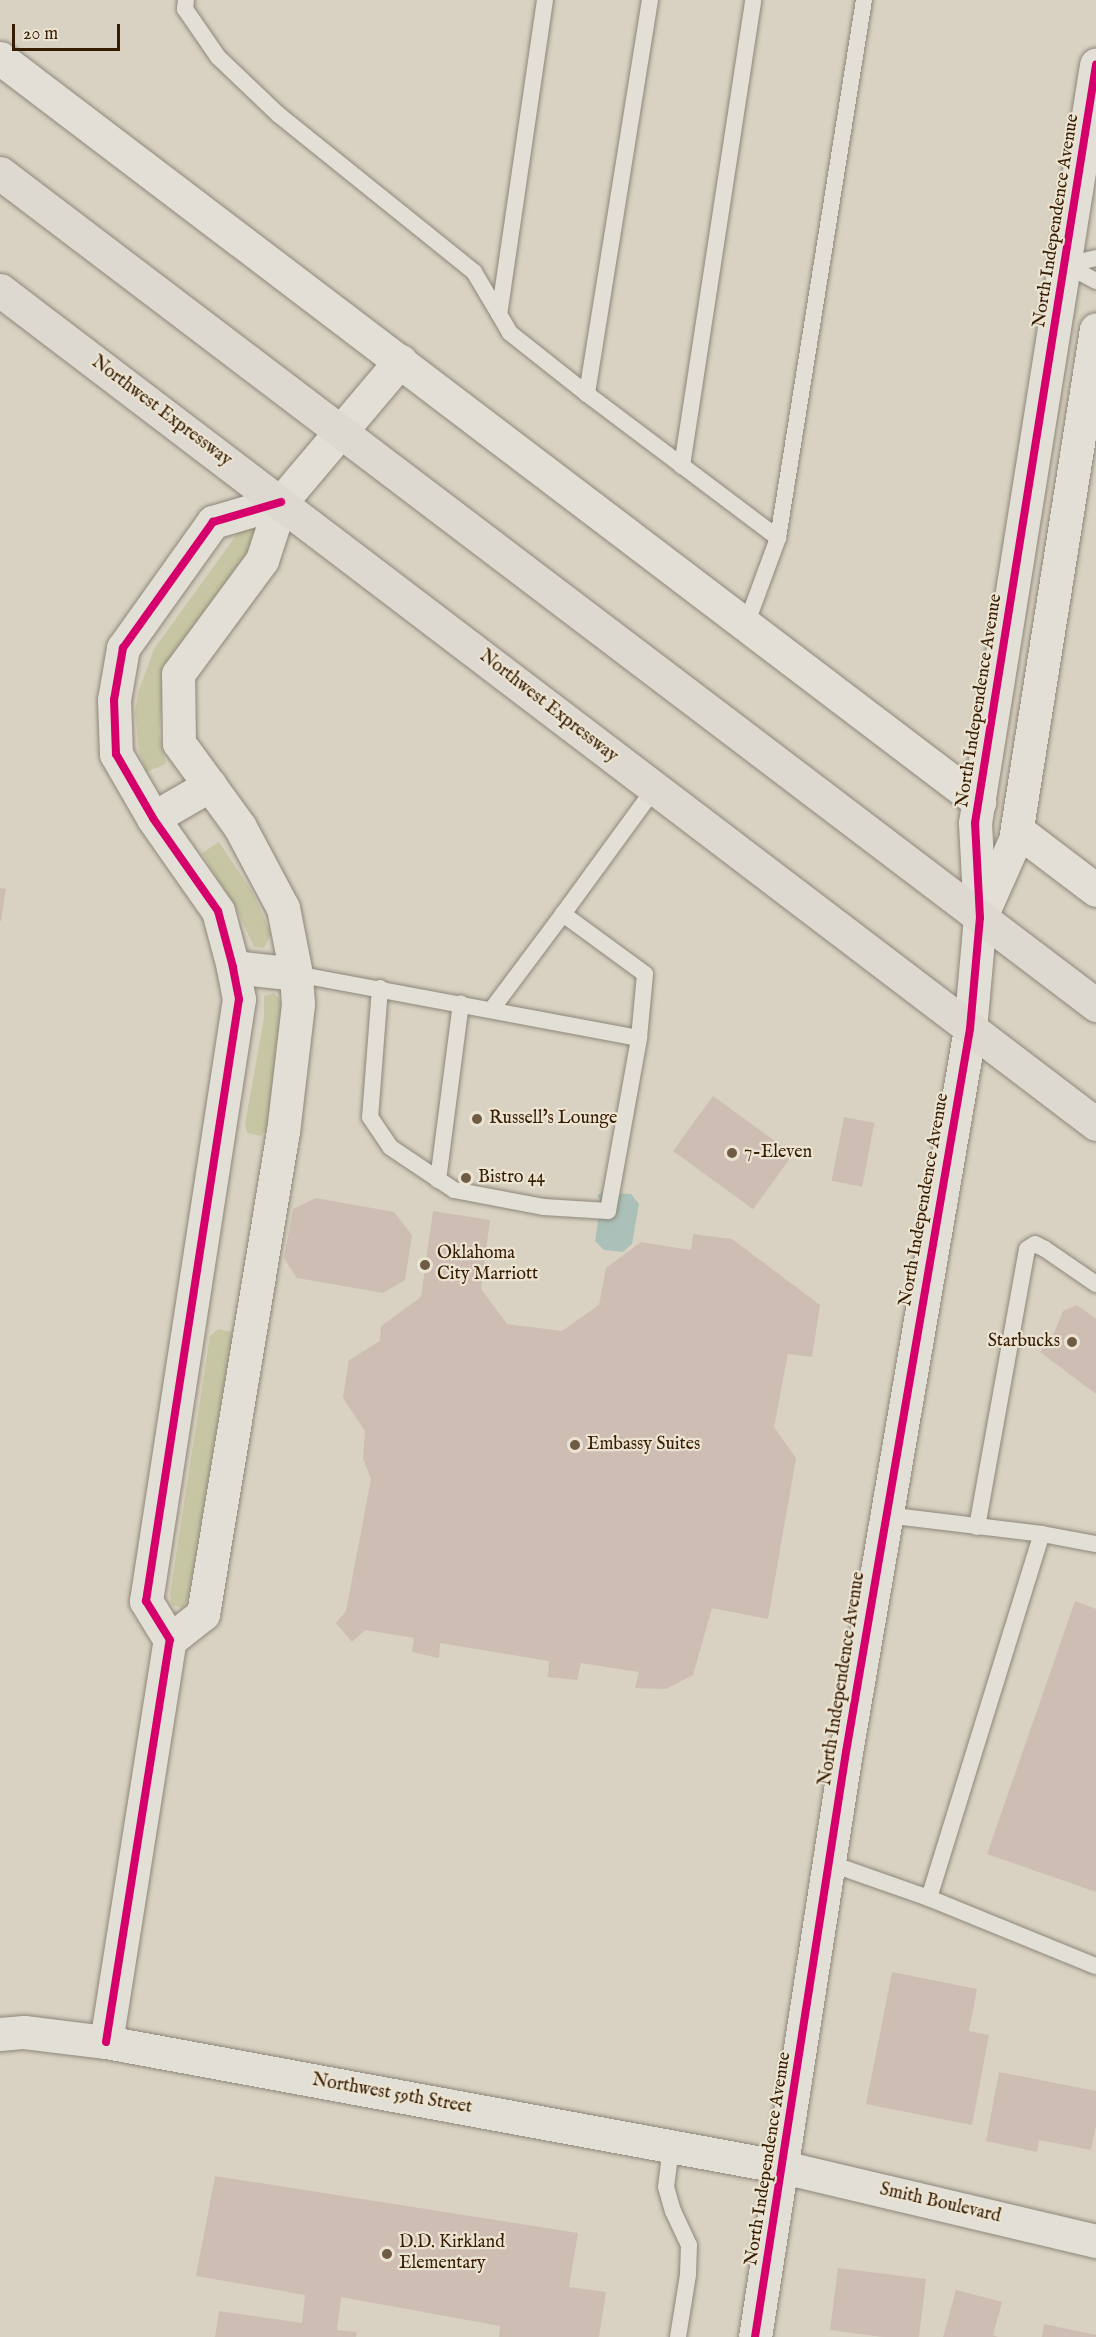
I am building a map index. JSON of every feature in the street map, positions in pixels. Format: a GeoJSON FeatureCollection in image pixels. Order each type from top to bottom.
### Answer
{"type":"FeatureCollection","features":[{"type":"Feature","properties":{"kind":"highway"},"geometry":{"type":"LineString","coordinates":[[0,173],[1096,1005]]}},
{"type":"Feature","properties":{"kind":"highway","name":"Northwest Expressway"},"geometry":{"type":"LineString","coordinates":[[0,290],[1096,1124]]}},
{"type":"Feature","properties":{"kind":"street"},"geometry":{"type":"LineString","coordinates":[[0,58],[979,802]]}},
{"type":"Feature","properties":{"kind":"street","name":"North Independence Avenue"},"geometry":{"type":"LineString","coordinates":[[755,2337],[886,1515],[970,1029],[980,918],[975,823],[1081,261],[1096,65]]}},
{"type":"Feature","properties":{"kind":"street","name":"North Independence Avenue"},"geometry":{"type":"LineString","coordinates":[[980,918],[1015,840],[1017,830],[1096,329]]}},
{"type":"Feature","properties":{"kind":"street"},"geometry":{"type":"LineString","coordinates":[[170,1640],[203,1614],[283,1132],[298,1004],[296,974],[283,908],[240,826],[179,743],[178,675],[262,560],[281,502],[400,361]]}},
{"type":"Feature","properties":{"kind":"street"},"geometry":{"type":"LineString","coordinates":[[106,2042],[170,1640],[146,1601],[239,999],[218,911],[153,818],[116,754],[114,700],[123,648],[213,522],[281,502]]}},
{"type":"Feature","properties":{"kind":"street"},"geometry":{"type":"LineString","coordinates":[[153,818],[210,785]]}},
{"type":"Feature","properties":{"kind":"street"},"geometry":{"type":"LineString","coordinates":[[1017,830],[1096,890]]}},
{"type":"Feature","properties":{"kind":"street"},"geometry":{"type":"LineString","coordinates":[[233,967],[296,974]]}},
{"type":"Feature","properties":{"kind":"street","name":"Northwest 59th Street"},"geometry":{"type":"LineString","coordinates":[[0,2034],[24,2032],[106,2042],[783,2167]]}},
{"type":"Feature","properties":{"kind":"street","name":"Smith Boulevard"},"geometry":{"type":"LineString","coordinates":[[783,2167],[1096,2241]]}},
{"type":"Feature","properties":{"kind":"lane"},"geometry":{"type":"LineString","coordinates":[[186,0],[185,9],[218,57],[279,115],[474,272],[510,333],[778,538]]}},
{"type":"Feature","properties":{"kind":"lane"},"geometry":{"type":"LineString","coordinates":[[499,314],[545,0]]}},
{"type":"Feature","properties":{"kind":"lane"},"geometry":{"type":"LineString","coordinates":[[588,394],[650,0]]}},
{"type":"Feature","properties":{"kind":"lane"},"geometry":{"type":"LineString","coordinates":[[682,466],[753,0]]}},
{"type":"Feature","properties":{"kind":"lane"},"geometry":{"type":"LineString","coordinates":[[746,624],[778,538],[864,0]]}},
{"type":"Feature","properties":{"kind":"lane"},"geometry":{"type":"LineString","coordinates":[[1081,261],[1096,281]]}},
{"type":"Feature","properties":{"kind":"lane"},"geometry":{"type":"LineString","coordinates":[[492,1009],[654,789]]}},
{"type":"Feature","properties":{"kind":"lane"},"geometry":{"type":"LineString","coordinates":[[380,988],[370,1117],[390,1147],[454,1190],[544,1207],[608,1211],[639,1038],[645,974],[563,914]]}},
{"type":"Feature","properties":{"kind":"lane"},"geometry":{"type":"LineString","coordinates":[[296,974],[639,1038]]}},
{"type":"Feature","properties":{"kind":"lane"},"geometry":{"type":"LineString","coordinates":[[438,1180],[461,1003]]}},
{"type":"Feature","properties":{"kind":"lane"},"geometry":{"type":"LineString","coordinates":[[977,1527],[1027,1249],[1035,1244],[1045,1249],[1096,1284]]}},
{"type":"Feature","properties":{"kind":"lane"},"geometry":{"type":"LineString","coordinates":[[886,1515],[1042,1534],[1096,1544]]}},
{"type":"Feature","properties":{"kind":"lane"},"geometry":{"type":"LineString","coordinates":[[929,1898],[1042,1534]]}},
{"type":"Feature","properties":{"kind":"lane"},"geometry":{"type":"LineString","coordinates":[[829,1863],[929,1898],[1096,1966]]}},
{"type":"Feature","properties":{"kind":"lane"},"geometry":{"type":"LineString","coordinates":[[671,2146],[666,2187],[673,2211],[689,2245],[688,2275],[678,2337]]}},
{"type":"Feature","properties":{"kind":"green space"},"geometry":{"type":"Polygon","coordinates":[[[254,523],[264,534],[163,689],[159,733],[166,764],[146,772],[139,751],[135,713],[138,693],[154,649],[237,534],[254,523]]]}},
{"type":"Feature","properties":{"kind":"green space"},"geometry":{"type":"Polygon","coordinates":[[[219,842],[253,893],[271,934],[264,948],[254,947],[238,912],[202,853],[219,842]]]}},
{"type":"Feature","properties":{"kind":"green space"},"geometry":{"type":"Polygon","coordinates":[[[274,993],[280,1000],[283,1019],[267,1128],[261,1136],[247,1133],[245,1124],[264,1018],[264,996],[274,993]]]}},
{"type":"Feature","properties":{"kind":"green space"},"geometry":{"type":"Polygon","coordinates":[[[218,1329],[232,1332],[232,1341],[189,1596],[184,1608],[172,1605],[170,1594],[210,1336],[218,1329]]]}},
{"type":"Feature","properties":{"kind":"water"},"geometry":{"type":"Polygon","coordinates":[[[608,1188],[612,1193],[631,1194],[639,1204],[632,1244],[623,1252],[604,1250],[595,1241],[601,1200],[597,1196],[608,1188]]]}},
{"type":"Feature","properties":{"kind":"building"},"geometry":{"type":"Polygon","coordinates":[[[0,888],[6,889],[1,921],[0,921],[0,888]]]}},
{"type":"Feature","properties":{"kind":"building","name":"7-Eleven"},"geometry":{"type":"Polygon","coordinates":[[[713,1096],[793,1154],[753,1209],[673,1151],[713,1096]]]}},
{"type":"Feature","properties":{"kind":"building"},"geometry":{"type":"Polygon","coordinates":[[[844,1117],[874,1123],[862,1187],[832,1181],[844,1117]]]}},
{"type":"Feature","properties":{"kind":"building"},"geometry":{"type":"Polygon","coordinates":[[[316,1198],[394,1212],[412,1235],[405,1280],[383,1293],[297,1278],[284,1258],[293,1209],[316,1198]]]}},
{"type":"Feature","properties":{"kind":"building","name":"Embassy Suites"},"geometry":{"type":"Polygon","coordinates":[[[433,1211],[490,1220],[481,1289],[507,1324],[562,1331],[599,1305],[606,1268],[641,1242],[691,1250],[693,1234],[732,1239],[820,1305],[812,1357],[788,1354],[774,1427],[796,1458],[768,1619],[712,1608],[693,1675],[666,1689],[635,1688],[639,1672],[581,1663],[577,1680],[548,1677],[549,1661],[440,1643],[439,1658],[412,1652],[414,1638],[365,1630],[352,1642],[336,1623],[346,1611],[371,1479],[363,1459],[365,1431],[343,1398],[349,1360],[380,1341],[381,1326],[421,1297],[433,1211]]]}},
{"type":"Feature","properties":{"kind":"building","name":"Starbucks"},"geometry":{"type":"Polygon","coordinates":[[[1077,1305],[1096,1319],[1096,1394],[1040,1352],[1054,1333],[1063,1311],[1077,1305]]]}},
{"type":"Feature","properties":{"kind":"building"},"geometry":{"type":"Polygon","coordinates":[[[1075,1601],[1096,1609],[1096,1892],[987,1854],[1075,1601]]]}},
{"type":"Feature","properties":{"kind":"building"},"geometry":{"type":"Polygon","coordinates":[[[892,1972],[977,1989],[969,2031],[989,2035],[972,2125],[866,2104],[892,1972]]]}},
{"type":"Feature","properties":{"kind":"building"},"geometry":{"type":"Polygon","coordinates":[[[999,2072],[1096,2091],[1096,2125],[1091,2150],[1039,2140],[1037,2152],[986,2141],[999,2072]]]}},
{"type":"Feature","properties":{"kind":"building","name":"D.D. Kirkland Elementary"},"geometry":{"type":"Polygon","coordinates":[[[215,2176],[578,2233],[569,2287],[606,2292],[599,2337],[499,2337],[500,2326],[341,2297],[337,2330],[357,2332],[356,2337],[215,2337],[219,2311],[302,2323],[305,2295],[196,2276],[215,2176]]]}},
{"type":"Feature","properties":{"kind":"building"},"geometry":{"type":"Polygon","coordinates":[[[838,2268],[926,2279],[919,2337],[883,2337],[830,2330],[838,2268]]]}},
{"type":"Feature","properties":{"kind":"building"},"geometry":{"type":"Polygon","coordinates":[[[956,2290],[1002,2302],[993,2335],[998,2337],[943,2337],[956,2290]]]}},
{"type":"Feature","properties":{"kind":"building"},"geometry":{"type":"Polygon","coordinates":[[[1044,2324],[1096,2335],[1096,2337],[1042,2337],[1044,2324]]]}},
{"type":"Feature","properties":{"kind":"cycle path"},"geometry":{"type":"LineString","coordinates":[[755,2337],[846,1752],[970,1029],[980,918],[975,823],[1096,65]]}},
{"type":"Feature","properties":{"kind":"cycle path"},"geometry":{"type":"LineString","coordinates":[[106,2042],[170,1640],[146,1601],[239,999],[218,911],[153,818],[116,754],[114,700],[123,648],[213,522],[281,502]]}},
{"type":"Feature","properties":{"kind":"place","name":"Russell's Lounge"},"geometry":{"type":"Point","coordinates":[477,1119]}},
{"type":"Feature","properties":{"kind":"place","name":"7-Eleven"},"geometry":{"type":"Point","coordinates":[732,1153]}},
{"type":"Feature","properties":{"kind":"place","name":"Bistro 44"},"geometry":{"type":"Point","coordinates":[466,1178]}},
{"type":"Feature","properties":{"kind":"place","name":"Oklahoma City Marriott"},"geometry":{"type":"Point","coordinates":[425,1265]}},
{"type":"Feature","properties":{"kind":"place","name":"Starbucks"},"geometry":{"type":"Point","coordinates":[1072,1342]}},
{"type":"Feature","properties":{"kind":"place","name":"Embassy Suites"},"geometry":{"type":"Point","coordinates":[575,1445]}},
{"type":"Feature","properties":{"kind":"place","name":"D.D. Kirkland Elementary"},"geometry":{"type":"Point","coordinates":[387,2254]}}]}
